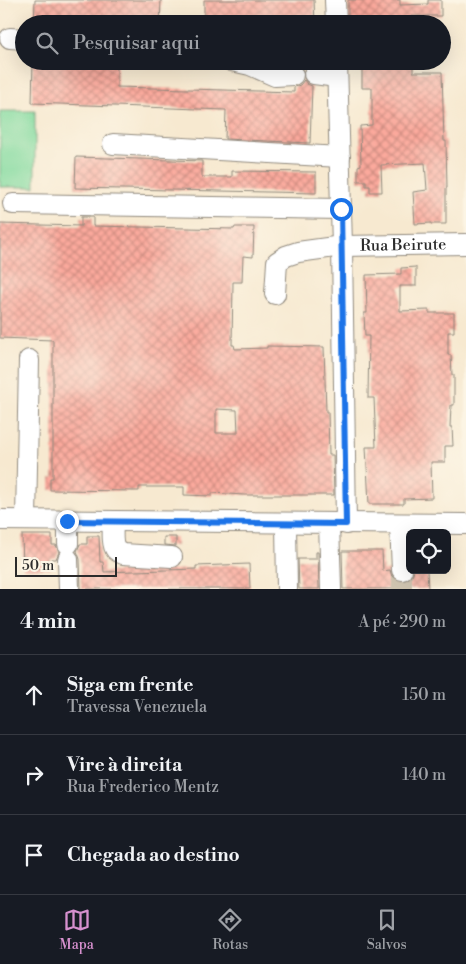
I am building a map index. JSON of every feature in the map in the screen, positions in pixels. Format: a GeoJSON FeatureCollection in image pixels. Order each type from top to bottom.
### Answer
{"type":"FeatureCollection","features":[{"type":"Feature","properties":{"kind":"street"},"geometry":{"type":"LineString","coordinates":[[336,0],[336,15]]}},
{"type":"Feature","properties":{"kind":"street"},"geometry":{"type":"LineString","coordinates":[[264,70],[275,76],[286,70]]}},
{"type":"Feature","properties":{"kind":"street"},"geometry":{"type":"LineString","coordinates":[[314,74],[332,70]]}},
{"type":"Feature","properties":{"kind":"street"},"geometry":{"type":"LineString","coordinates":[[331,589],[338,524],[342,246],[337,70]]}},
{"type":"Feature","properties":{"kind":"street"},"geometry":{"type":"LineString","coordinates":[[113,144],[340,157]]}},
{"type":"Feature","properties":{"kind":"street"},"geometry":{"type":"LineString","coordinates":[[13,204],[341,209]]}},
{"type":"Feature","properties":{"kind":"street","name":"Rua Beirute"},"geometry":{"type":"LineString","coordinates":[[275,294],[277,262],[286,256],[298,252],[342,246],[466,244]]}},
{"type":"Feature","properties":{"kind":"street"},"geometry":{"type":"LineString","coordinates":[[26,520],[29,360]]}},
{"type":"Feature","properties":{"kind":"street"},"geometry":{"type":"LineString","coordinates":[[0,520],[466,524]]}},
{"type":"Feature","properties":{"kind":"street"},"geometry":{"type":"LineString","coordinates":[[67,521],[70,589]]}},
{"type":"Feature","properties":{"kind":"street"},"geometry":{"type":"LineString","coordinates":[[114,521],[113,539],[117,551],[123,554],[172,557]]}},
{"type":"Feature","properties":{"kind":"street"},"geometry":{"type":"LineString","coordinates":[[286,523],[288,589]]}},
{"type":"Feature","properties":{"kind":"street"},"geometry":{"type":"LineString","coordinates":[[400,524],[402,570]]}},
{"type":"Feature","properties":{"kind":"green space"},"geometry":{"type":"Polygon","coordinates":[[[0,111],[35,111],[35,187],[0,187],[0,111]]]}},
{"type":"Feature","properties":{"kind":"building"},"geometry":{"type":"Polygon","coordinates":[[[35,0],[161,0],[160,15],[34,15],[35,0]]]}},
{"type":"Feature","properties":{"kind":"building"},"geometry":{"type":"Polygon","coordinates":[[[204,0],[314,0],[315,15],[204,15],[204,0]]]}},
{"type":"Feature","properties":{"kind":"building"},"geometry":{"type":"Polygon","coordinates":[[[348,0],[400,0],[400,5],[428,4],[428,0],[441,0],[441,15],[348,15],[348,0]]]}},
{"type":"Feature","properties":{"kind":"building"},"geometry":{"type":"Polygon","coordinates":[[[33,70],[117,70],[117,87],[294,92],[294,87],[300,85],[304,80],[312,86],[310,143],[225,139],[226,110],[32,103],[33,70]]]}},
{"type":"Feature","properties":{"kind":"building"},"geometry":{"type":"Polygon","coordinates":[[[362,70],[442,72],[444,141],[446,141],[446,224],[415,224],[413,192],[427,190],[425,163],[381,165],[382,192],[370,192],[370,186],[366,186],[366,181],[358,181],[358,166],[361,165],[360,126],[372,125],[372,88],[362,88],[362,70]]]}},
{"type":"Feature","properties":{"kind":"building"},"geometry":{"type":"Polygon","coordinates":[[[76,157],[202,161],[202,177],[232,177],[232,171],[316,172],[316,193],[75,188],[76,157]]]}},
{"type":"Feature","properties":{"kind":"building"},"geometry":{"type":"Polygon","coordinates":[[[81,217],[93,217],[93,226],[234,229],[235,227],[254,227],[253,257],[243,256],[242,282],[233,282],[232,345],[234,345],[235,349],[267,348],[267,346],[324,347],[326,412],[328,412],[329,455],[333,455],[334,495],[212,493],[212,496],[184,495],[184,487],[139,487],[139,491],[50,490],[50,478],[53,478],[53,340],[0,338],[0,224],[81,226],[81,217]],[[216,409],[216,433],[238,433],[237,410],[216,409]]]}},
{"type":"Feature","properties":{"kind":"building"},"geometry":{"type":"Polygon","coordinates":[[[416,267],[416,286],[400,286],[400,311],[429,310],[429,313],[454,313],[454,332],[448,332],[448,355],[451,355],[452,375],[454,375],[454,405],[451,405],[450,427],[452,427],[453,446],[445,446],[445,462],[431,462],[432,498],[404,499],[404,504],[369,504],[366,447],[376,447],[374,398],[368,398],[369,336],[365,336],[364,313],[367,313],[366,275],[401,274],[401,268],[416,267]]]}},
{"type":"Feature","properties":{"kind":"building"},"geometry":{"type":"Polygon","coordinates":[[[22,535],[52,535],[52,545],[56,545],[59,552],[56,559],[51,559],[51,569],[23,569],[22,535]]]}},
{"type":"Feature","properties":{"kind":"building"},"geometry":{"type":"Polygon","coordinates":[[[87,536],[99,536],[100,562],[103,562],[104,572],[196,569],[196,566],[249,564],[250,589],[81,589],[80,559],[77,551],[80,544],[87,544],[87,536]]]}},
{"type":"Feature","properties":{"kind":"building"},"geometry":{"type":"Polygon","coordinates":[[[164,537],[176,537],[176,546],[164,545],[164,537]]]}},
{"type":"Feature","properties":{"kind":"building"},"geometry":{"type":"Polygon","coordinates":[[[342,551],[382,551],[383,571],[390,570],[392,577],[397,581],[408,580],[413,574],[427,574],[428,589],[343,589],[342,551]]]}},
{"type":"Feature","properties":{"kind":"building"},"geometry":{"type":"Polygon","coordinates":[[[316,552],[318,552],[319,589],[299,589],[298,559],[316,559],[316,552]]]}},
{"type":"Feature","properties":{"kind":"tunnel"},"geometry":{"type":"LineString","coordinates":[[402,570],[402,589]]}},
{"type":"Feature","properties":{"kind":"route"},"geometry":{"type":"LineString","coordinates":[[67,521],[346,524],[341,209]]}}]}
